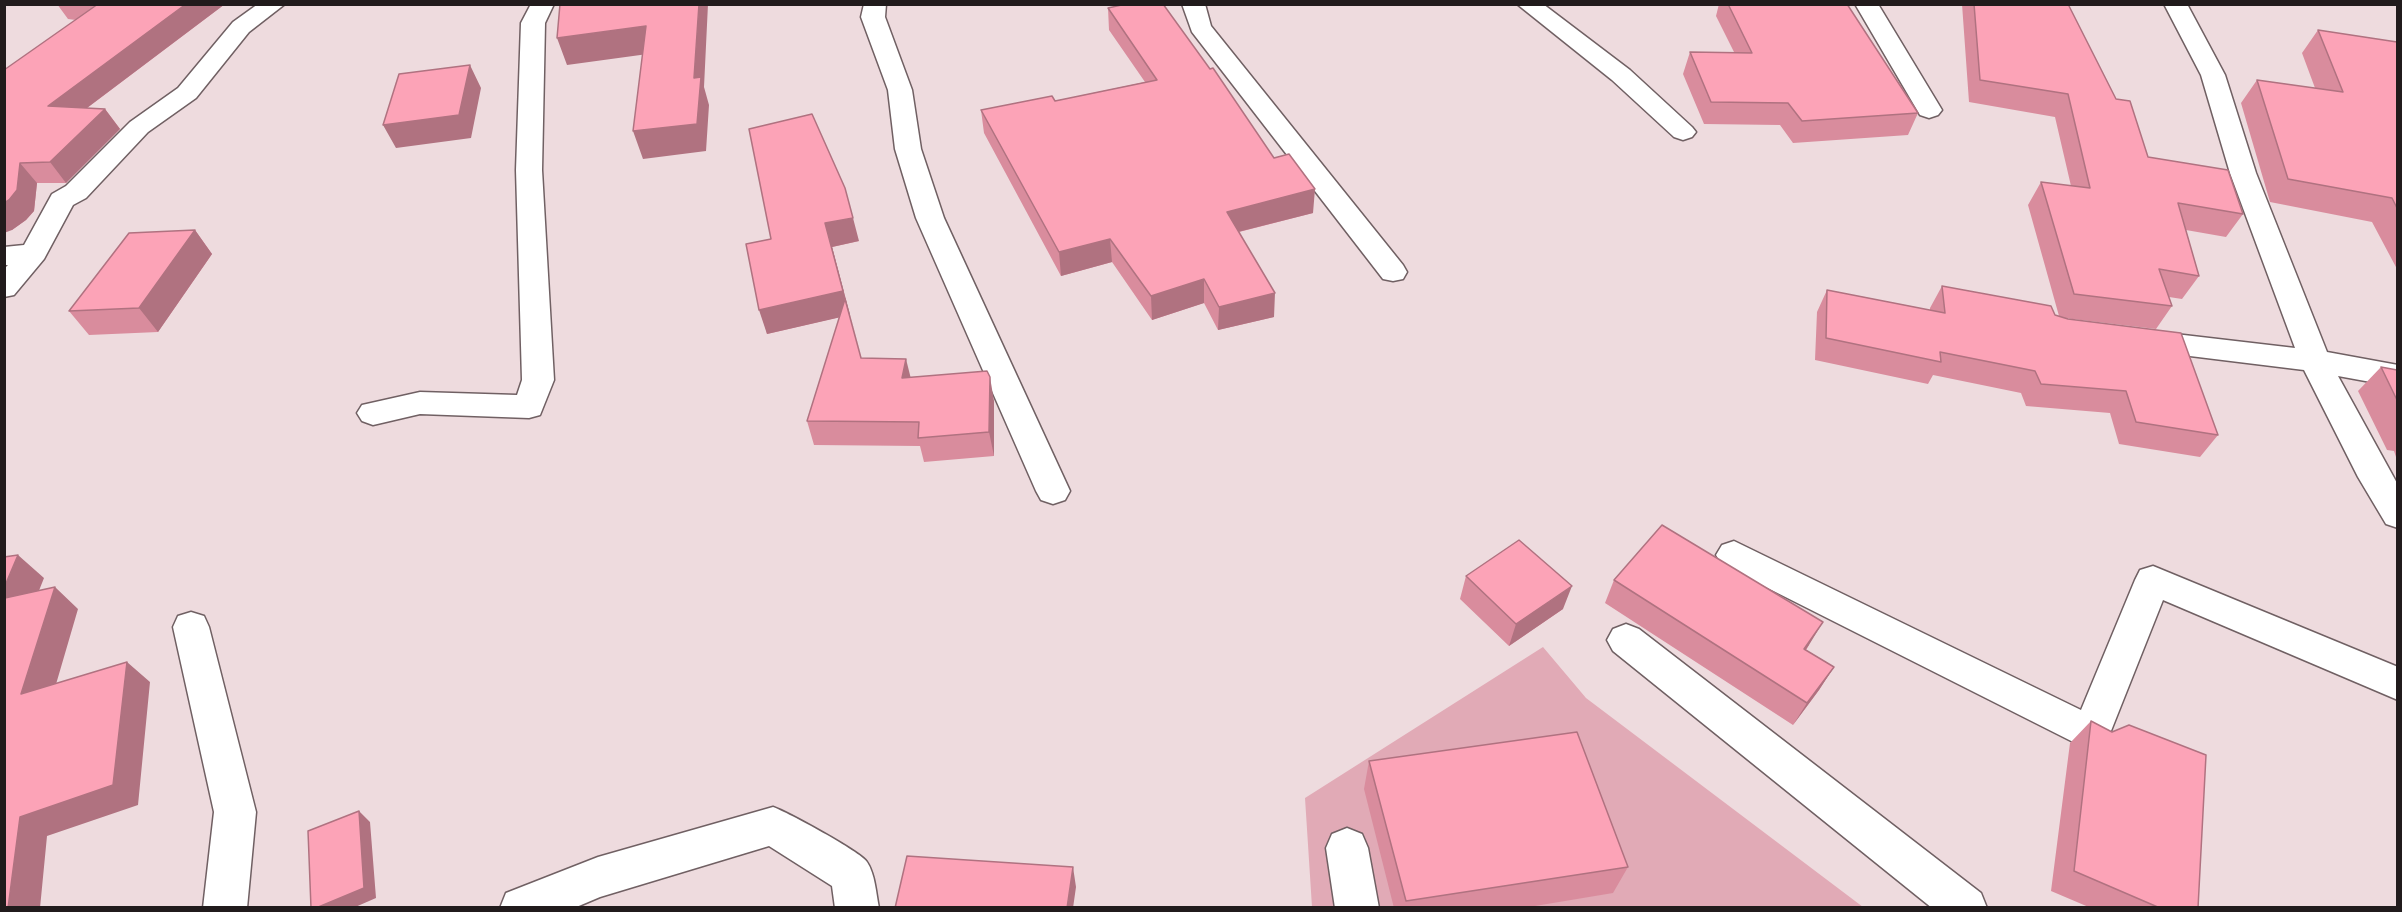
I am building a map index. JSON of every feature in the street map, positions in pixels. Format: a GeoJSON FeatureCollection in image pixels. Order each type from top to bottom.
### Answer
{"type":"FeatureCollection","features":[{"type":"Feature","properties":{"kind":"street"},"geometry":{"type":"LineString","coordinates":[[4,288],[34,253],[62,200],[76,192],[133,132],[187,93],[241,27],[274,4]]}},
{"type":"Feature","properties":{"kind":"street"},"geometry":{"type":"LineString","coordinates":[[373,413],[420,403],[529,407],[538,380],[529,170],[533,23],[543,4]]}},
{"type":"Feature","properties":{"kind":"street"},"geometry":{"type":"LineString","coordinates":[[875,4],[873,17],[900,90],[908,149],[930,218],[1053,491]]}},
{"type":"Feature","properties":{"kind":"street"},"geometry":{"type":"LineString","coordinates":[[1192,4],[1200,27],[1393,272]]}},
{"type":"Feature","properties":{"kind":"street"},"geometry":{"type":"LineString","coordinates":[[1528,4],[1621,75],[1683,132]]}},
{"type":"Feature","properties":{"kind":"street"},"geometry":{"type":"LineString","coordinates":[[1866,4],[1929,110]]}},
{"type":"Feature","properties":{"kind":"street"},"geometry":{"type":"LineString","coordinates":[[2175,4],[2213,75],[2243,173],[2316,361],[2397,515]]}},
{"type":"Feature","properties":{"kind":"street"},"geometry":{"type":"LineString","coordinates":[[4,256],[34,253]]}},
{"type":"Feature","properties":{"kind":"street"},"geometry":{"type":"LineString","coordinates":[[2113,336],[2316,361],[2397,376]]}},
{"type":"Feature","properties":{"kind":"street"},"geometry":{"type":"LineString","coordinates":[[1734,555],[2091,734],[2153,580],[2397,684]]}},
{"type":"Feature","properties":{"kind":"street"},"geometry":{"type":"LineString","coordinates":[[191,627],[236,812],[225,908]]}},
{"type":"Feature","properties":{"kind":"street"},"geometry":{"type":"LineString","coordinates":[[1626,640],[1966,908]]}},
{"type":"Feature","properties":{"kind":"street"},"geometry":{"type":"LineString","coordinates":[[521,908],[598,877],[773,826],[851,874],[857,908]]}},
{"type":"Feature","properties":{"kind":"street"},"geometry":{"type":"LineString","coordinates":[[1347,848],[1357,908]]}},
{"type":"Feature","properties":{"kind":"shaded area"},"geometry":{"type":"Polygon","coordinates":[[[1543,647],[1586,698],[1863,907],[1312,907],[1305,798],[1543,647]]]}},
{"type":"Feature","properties":{"kind":"building"},"geometry":{"type":"Polygon","coordinates":[[[98,4],[186,4],[48,106],[105,109],[50,162],[20,163],[17,190],[4,203],[4,70],[98,4]]]}},
{"type":"Feature","properties":{"kind":"building"},"geometry":{"type":"Polygon","coordinates":[[[560,4],[699,4],[694,78],[701,77],[697,124],[633,131],[646,26],[557,38],[560,4]]]}},
{"type":"Feature","properties":{"kind":"building"},"geometry":{"type":"Polygon","coordinates":[[[1126,4],[1163,4],[1210,69],[1213,68],[1274,158],[1289,154],[1315,189],[1227,212],[1275,293],[1219,307],[1204,279],[1151,296],[1110,239],[1059,252],[981,110],[1052,96],[1055,101],[1157,80],[1108,8],[1126,4]]]}},
{"type":"Feature","properties":{"kind":"building"},"geometry":{"type":"Polygon","coordinates":[[[1728,4],[1847,4],[1918,113],[1802,121],[1788,103],[1711,102],[1690,52],[1752,53],[1728,4]]]}},
{"type":"Feature","properties":{"kind":"building"},"geometry":{"type":"Polygon","coordinates":[[[1974,4],[2068,4],[2116,99],[2130,101],[2148,157],[2228,170],[2243,214],[2178,203],[2199,276],[2159,269],[2172,306],[2074,294],[2041,182],[2090,188],[2068,94],[1980,80],[1974,4]]]}},
{"type":"Feature","properties":{"kind":"building"},"geometry":{"type":"Polygon","coordinates":[[[2318,30],[2397,42],[2397,208],[2392,198],[2288,179],[2257,80],[2343,92],[2318,30]]]}},
{"type":"Feature","properties":{"kind":"building"},"geometry":{"type":"Polygon","coordinates":[[[470,65],[459,115],[383,125],[399,74],[470,65]]]}},
{"type":"Feature","properties":{"kind":"building"},"geometry":{"type":"Polygon","coordinates":[[[812,114],[845,188],[853,218],[825,223],[843,291],[759,310],[746,244],[771,239],[749,129],[812,114]]]}},
{"type":"Feature","properties":{"kind":"building"},"geometry":{"type":"Polygon","coordinates":[[[195,230],[139,308],[69,311],[129,233],[195,230]]]}},
{"type":"Feature","properties":{"kind":"building"},"geometry":{"type":"Polygon","coordinates":[[[1942,286],[2051,306],[2055,315],[2068,319],[2181,333],[2218,435],[2136,422],[2126,391],[2041,384],[2035,371],[1940,352],[1941,362],[1826,338],[1827,290],[1945,313],[1942,286]]]}},
{"type":"Feature","properties":{"kind":"building"},"geometry":{"type":"Polygon","coordinates":[[[845,299],[861,358],[906,359],[902,378],[987,371],[990,377],[989,432],[918,438],[919,422],[807,421],[845,299]]]}},
{"type":"Feature","properties":{"kind":"building"},"geometry":{"type":"Polygon","coordinates":[[[2381,367],[2397,370],[2397,400],[2381,367]]]}},
{"type":"Feature","properties":{"kind":"building"},"geometry":{"type":"Polygon","coordinates":[[[1662,525],[1823,622],[1804,649],[1834,667],[1807,703],[1614,580],[1662,525]]]}},
{"type":"Feature","properties":{"kind":"building"},"geometry":{"type":"Polygon","coordinates":[[[1519,540],[1572,586],[1516,624],[1466,576],[1519,540]]]}},
{"type":"Feature","properties":{"kind":"building"},"geometry":{"type":"Polygon","coordinates":[[[18,555],[4,588],[4,557],[18,555]]]}},
{"type":"Feature","properties":{"kind":"building"},"geometry":{"type":"Polygon","coordinates":[[[55,587],[21,694],[127,662],[113,785],[20,817],[8,908],[4,908],[4,600],[55,587]]]}},
{"type":"Feature","properties":{"kind":"building"},"geometry":{"type":"Polygon","coordinates":[[[2091,721],[2112,732],[2129,725],[2206,755],[2198,908],[2160,908],[2074,871],[2091,721]]]}},
{"type":"Feature","properties":{"kind":"building"},"geometry":{"type":"Polygon","coordinates":[[[1577,732],[1628,867],[1406,901],[1369,761],[1577,732]]]}},
{"type":"Feature","properties":{"kind":"building"},"geometry":{"type":"Polygon","coordinates":[[[359,811],[364,888],[311,908],[308,831],[359,811]]]}},
{"type":"Feature","properties":{"kind":"building"},"geometry":{"type":"Polygon","coordinates":[[[907,856],[1073,867],[1067,908],[895,908],[907,856]]]}}]}
